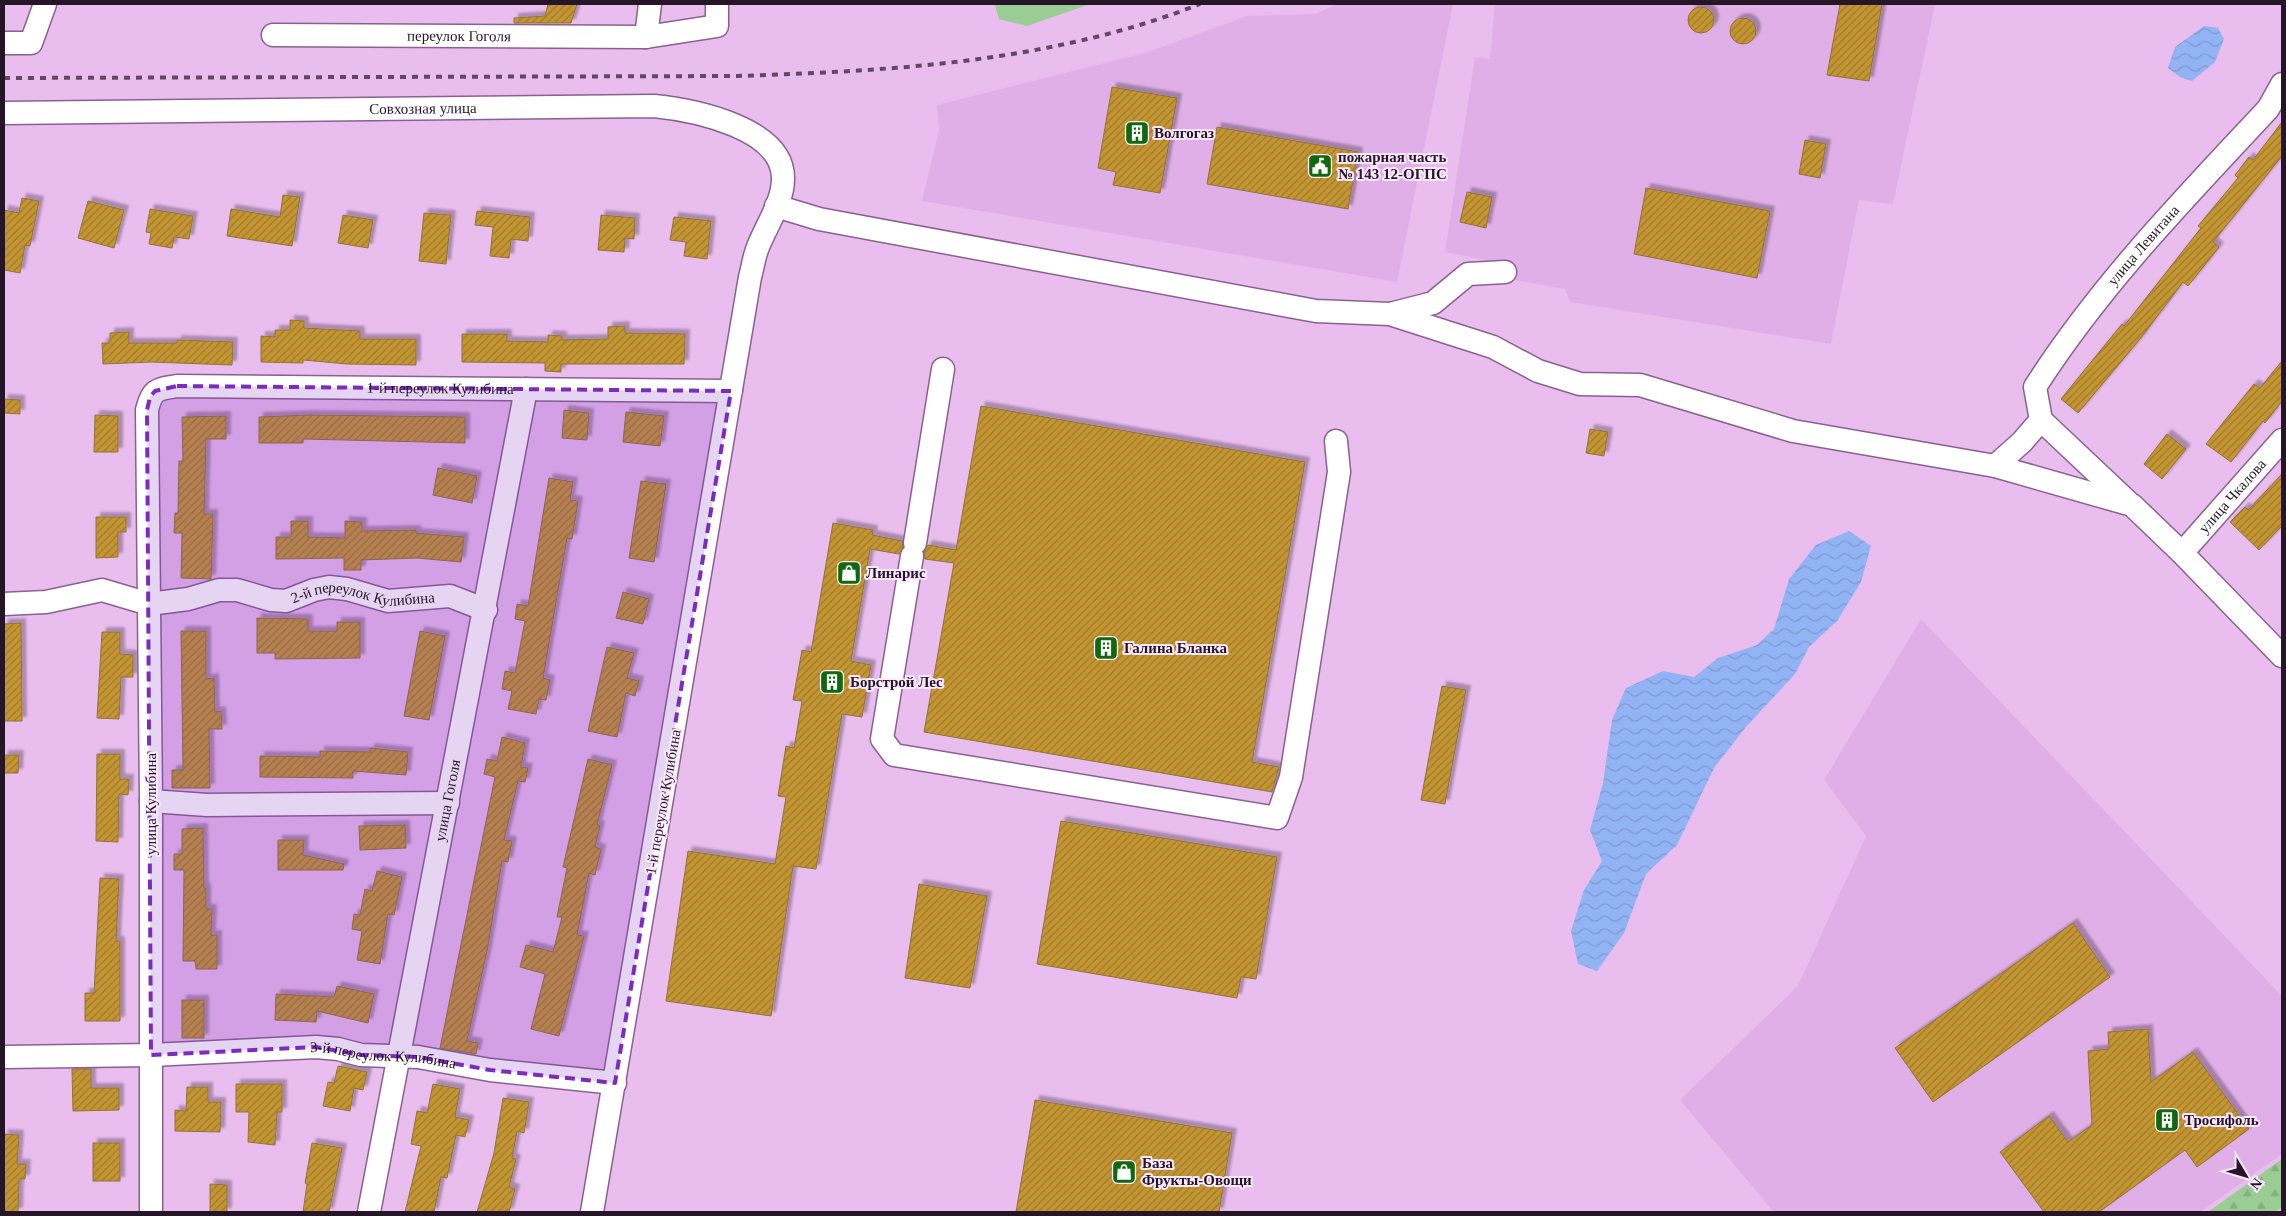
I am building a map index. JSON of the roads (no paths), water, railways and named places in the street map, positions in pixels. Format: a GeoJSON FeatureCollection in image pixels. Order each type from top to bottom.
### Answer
{"type":"FeatureCollection","features":[{"type":"Feature","properties":{"kind":"street"},"geometry":{"type":"LineString","coordinates":[[4,43],[31,43],[45,4]]}},
{"type":"Feature","properties":{"kind":"street"},"geometry":{"type":"LineString","coordinates":[[646,37],[650,4]]}},
{"type":"Feature","properties":{"kind":"street","name":"переулок Гоголя"},"geometry":{"type":"LineString","coordinates":[[273,36],[646,37],[717,26],[717,4]]}},
{"type":"Feature","properties":{"kind":"street","name":"улица Левитана"},"geometry":{"type":"LineString","coordinates":[[2041,420],[2035,387],[2058,351],[2107,285],[2144,242],[2268,110],[2282,84]]}},
{"type":"Feature","properties":{"kind":"street","name":"Совхозная улица"},"geometry":{"type":"LineString","coordinates":[[4,113],[654,106],[680,108],[733,125],[766,143],[777,155],[782,168],[784,181],[776,206]]}},
{"type":"Feature","properties":{"kind":"street"},"geometry":{"type":"LineString","coordinates":[[776,206],[838,223],[1316,311],[1390,314],[1493,347],[1538,371],[1580,384],[1640,385],[1793,431],[1995,466],[2132,505]]}},
{"type":"Feature","properties":{"kind":"street","name":"1-й переулок Кулибина"},"geometry":{"type":"LineString","coordinates":[[592,1212],[750,277],[757,248],[776,206]]}},
{"type":"Feature","properties":{"kind":"street"},"geometry":{"type":"LineString","coordinates":[[1390,314],[1433,302],[1468,274],[1505,272]]}},
{"type":"Feature","properties":{"kind":"street"},"geometry":{"type":"LineString","coordinates":[[943,369],[882,739],[894,755],[1277,818],[1291,777],[1338,482],[1336,441]]}},
{"type":"Feature","properties":{"kind":"street","name":"1-й переулок Кулибина"},"geometry":{"type":"LineString","coordinates":[[150,397],[155,391],[177,386],[731,391]]}},
{"type":"Feature","properties":{"kind":"street","name":"улица Гоголя"},"geometry":{"type":"LineString","coordinates":[[369,1212],[397,1056],[486,610],[526,389]]}},
{"type":"Feature","properties":{"kind":"street","name":"улица Кулибина"},"geometry":{"type":"LineString","coordinates":[[150,397],[147,410],[151,801],[151,1212]]}},
{"type":"Feature","properties":{"kind":"street"},"geometry":{"type":"LineString","coordinates":[[1995,466],[2022,442],[2041,420],[2182,553],[2282,656]]}},
{"type":"Feature","properties":{"kind":"street","name":"улица Чкалова"},"geometry":{"type":"LineString","coordinates":[[2182,553],[2282,440]]}},
{"type":"Feature","properties":{"kind":"street","name":"2-й переулок Кулибина"},"geometry":{"type":"LineString","coordinates":[[4,604],[46,602],[102,590],[149,604],[188,599],[219,590],[237,590],[271,600],[286,601],[314,590],[328,587],[347,589],[388,600],[450,596],[486,610]]}},
{"type":"Feature","properties":{"kind":"street"},"geometry":{"type":"LineString","coordinates":[[151,801],[207,806],[448,803]]}},
{"type":"Feature","properties":{"kind":"street","name":"3-й переулок Кулибина"},"geometry":{"type":"LineString","coordinates":[[4,1057],[151,1055],[316,1047],[361,1055],[418,1057],[544,1077],[615,1083]]}},
{"type":"Feature","properties":{"kind":"water"},"geometry":{"type":"Polygon","coordinates":[[[2204,26],[2218,28],[2224,39],[2215,62],[2192,81],[2180,77],[2168,68],[2175,47],[2204,26]]]}},
{"type":"Feature","properties":{"kind":"water"},"geometry":{"type":"Polygon","coordinates":[[[1849,531],[1871,546],[1861,582],[1837,621],[1809,647],[1795,674],[1745,728],[1714,768],[1677,845],[1646,874],[1624,933],[1597,971],[1578,964],[1571,931],[1584,890],[1602,861],[1590,830],[1603,783],[1612,720],[1626,688],[1663,671],[1694,677],[1718,658],[1757,645],[1774,629],[1789,579],[1816,545],[1849,531]]]}},
{"type":"Feature","properties":{"kind":"railway"},"geometry":{"type":"LineString","coordinates":[[4,78],[737,76],[854,71],[972,60],[1030,51],[1088,39],[1144,24],[1200,4]]}},
{"type":"Feature","properties":{"kind":"place","name":"Волгогаз"},"geometry":{"type":"Point","coordinates":[1137,133]}},
{"type":"Feature","properties":{"kind":"place","name":"пожарная часть № 143 12-ОГПС"},"geometry":{"type":"Point","coordinates":[1320,166]}},
{"type":"Feature","properties":{"kind":"place","name":"Линарис"},"geometry":{"type":"Point","coordinates":[849,573]}},
{"type":"Feature","properties":{"kind":"place","name":"Галина Бланка"},"geometry":{"type":"Point","coordinates":[1106,648]}},
{"type":"Feature","properties":{"kind":"place","name":"Борстрой Лес"},"geometry":{"type":"Point","coordinates":[832,682]}},
{"type":"Feature","properties":{"kind":"place","name":"Тросифоль"},"geometry":{"type":"Point","coordinates":[2167,1120]}},
{"type":"Feature","properties":{"kind":"place","name":"База Фрукты-Овощи"},"geometry":{"type":"Point","coordinates":[1124,1172]}}]}
